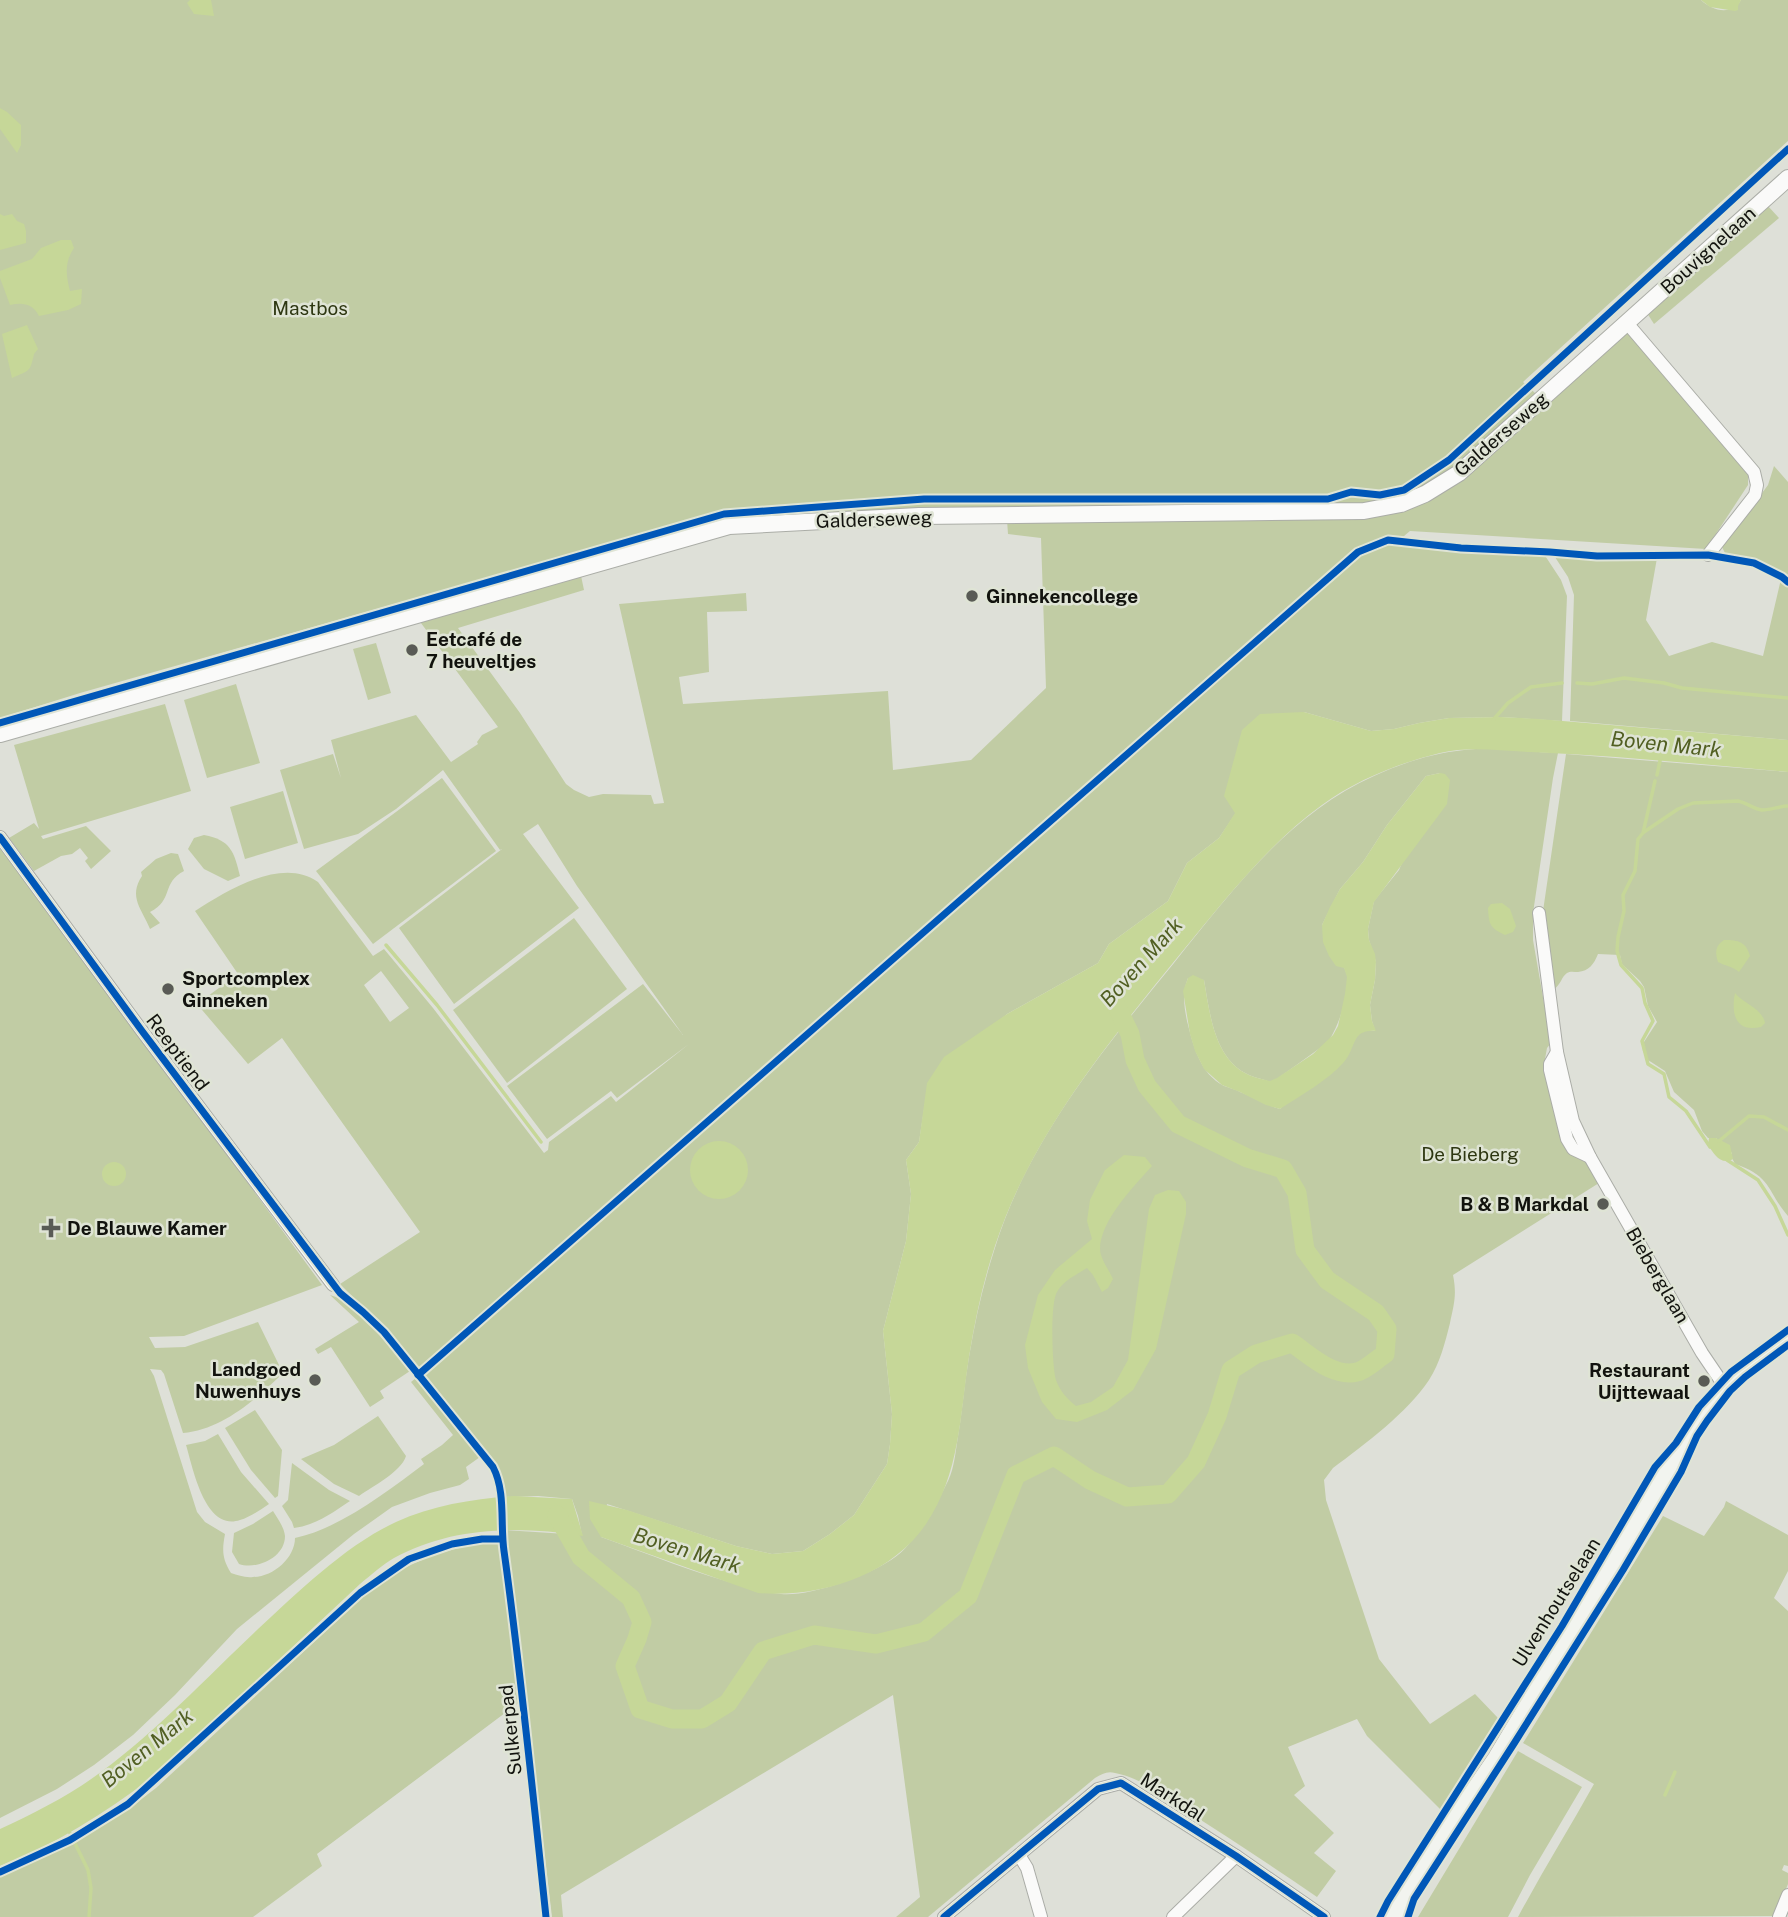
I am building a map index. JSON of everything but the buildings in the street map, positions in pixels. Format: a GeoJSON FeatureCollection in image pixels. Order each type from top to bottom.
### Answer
{"type":"FeatureCollection","features":[{"type":"Feature","properties":{"kind":"main road","name":"Ulvenhoutselaan"},"geometry":{"type":"LineString","coordinates":[[1394,1917],[1438,1844],[1497,1758],[1685,1440],[1726,1387],[1764,1353],[1788,1337]]}},
{"type":"Feature","properties":{"kind":"street","name":"Bouvignelaan"},"geometry":{"type":"LineString","coordinates":[[1627,323],[1788,178]]}},
{"type":"Feature","properties":{"kind":"street"},"geometry":{"type":"LineString","coordinates":[[1627,323],[1754,472],[1757,485],[1755,495],[1708,555]]}},
{"type":"Feature","properties":{"kind":"street","name":"Galderseweg"},"geometry":{"type":"LineString","coordinates":[[0,734],[729,526],[919,516],[1364,511],[1401,504],[1425,494],[1459,473],[1627,323]]}},
{"type":"Feature","properties":{"kind":"street","name":"Reeptiend"},"geometry":{"type":"LineString","coordinates":[[0,838],[333,1285]]}},
{"type":"Feature","properties":{"kind":"street","name":"Bieberglaan"},"geometry":{"type":"LineString","coordinates":[[1539,913],[1558,1052],[1573,1121],[1590,1157],[1702,1353],[1726,1387]]}},
{"type":"Feature","properties":{"kind":"street","name":"Markdal"},"geometry":{"type":"LineString","coordinates":[[944,1917],[1098,1789],[1121,1783],[1237,1857],[1324,1917]]}},
{"type":"Feature","properties":{"kind":"street"},"geometry":{"type":"LineString","coordinates":[[1019,1855],[1027,1868],[1041,1917]]}},
{"type":"Feature","properties":{"kind":"street"},"geometry":{"type":"LineString","coordinates":[[1173,1917],[1237,1857]]}},
{"type":"Feature","properties":{"kind":"street"},"geometry":{"type":"LineString","coordinates":[[1779,1917],[1788,1895]]}},
{"type":"Feature","properties":{"kind":"green space"},"geometry":{"type":"Polygon","coordinates":[[[0,0],[1701,0],[1716,9],[1727,10],[1741,0],[1788,0],[1788,141],[1523,382],[1546,403],[1628,330],[1748,474],[1748,485],[1706,549],[1410,531],[1398,541],[1542,551],[1561,580],[1567,596],[1562,721],[1502,717],[1449,718],[1371,731],[1304,712],[1219,838],[1187,863],[1168,901],[1109,944],[1098,963],[1007,1014],[928,1083],[919,1142],[906,1160],[911,1194],[906,1241],[883,1331],[892,1414],[887,1464],[854,1515],[803,1551],[772,1554],[736,1546],[607,1504],[601,1537],[709,1576],[772,1593],[793,1594],[822,1589],[868,1572],[897,1556],[913,1539],[941,1495],[950,1475],[971,1344],[983,1290],[1008,1211],[1026,1172],[1047,1134],[1095,1063],[1217,909],[1288,833],[1343,792],[1374,776],[1418,759],[1452,751],[1487,749],[1558,753],[1533,913],[1533,940],[1551,1043],[1545,1059],[1562,1134],[1584,1154],[1599,1183],[1453,1275],[1455,1294],[1450,1323],[1439,1360],[1429,1380],[1398,1416],[1333,1468],[1324,1480],[1326,1500],[1379,1659],[1430,1724],[1475,1694],[1498,1718],[1441,1810],[1367,1736],[1357,1719],[1288,1747],[1305,1786],[1294,1795],[1334,1833],[1314,1853],[1336,1871],[1317,1897],[1150,1787],[1133,1778],[1109,1772],[1095,1778],[928,1917],[896,1917],[920,1897],[893,1695],[561,1895],[563,1917],[552,1917],[506,1530],[582,1535],[572,1499],[505,1497],[503,1481],[495,1463],[422,1374],[428,1368],[424,1364],[418,1370],[395,1341],[340,1284],[420,1232],[282,1038],[248,1064],[197,1004],[238,974],[195,911],[222,894],[255,879],[271,874],[304,875],[318,882],[373,956],[384,949],[433,1008],[544,1153],[548,1150],[549,1142],[611,1096],[616,1102],[689,1044],[617,1098],[611,1091],[547,1139],[507,1086],[643,984],[683,1035],[577,886],[538,824],[523,834],[579,908],[454,1004],[399,928],[502,849],[500,850],[443,770],[396,809],[358,834],[304,849],[280,770],[333,754],[341,778],[331,740],[416,715],[451,762],[478,744],[482,735],[498,727],[418,619],[580,571],[584,590],[458,628],[520,713],[566,784],[574,790],[589,797],[603,794],[651,795],[654,804],[664,803],[619,604],[746,593],[747,611],[707,612],[709,672],[679,677],[683,704],[888,691],[893,770],[971,760],[1046,688],[1041,538],[1008,534],[1007,520],[722,511],[0,718],[0,0]],[[1440,773],[1426,776],[1387,825],[1363,862],[1340,889],[1322,925],[1342,963],[1348,982],[1342,1010],[1327,1043],[1270,1082],[1249,1075],[1237,1068],[1221,1047],[1212,1021],[1204,980],[1188,978],[1184,1000],[1189,1030],[1203,1066],[1216,1081],[1280,1109],[1360,1033],[1366,1030],[1375,1031],[1370,1005],[1376,962],[1368,929],[1374,901],[1399,870],[1440,773]],[[381,971],[364,985],[390,1022],[409,1008],[381,971]]]}},
{"type":"Feature","properties":{"kind":"green space"},"geometry":{"type":"Polygon","coordinates":[[[1767,205],[1779,218],[1654,324],[1647,313],[1767,205]]]}},
{"type":"Feature","properties":{"kind":"green space"},"geometry":{"type":"Polygon","coordinates":[[[1774,466],[1788,482],[1788,579],[1776,569],[1725,553],[1722,547],[1768,485],[1774,466]]]}},
{"type":"Feature","properties":{"kind":"green space"},"geometry":{"type":"Polygon","coordinates":[[[1551,551],[1657,558],[1646,620],[1669,656],[1712,642],[1763,656],[1781,579],[1788,585],[1788,740],[1570,721],[1574,595],[1568,577],[1551,551]]]}},
{"type":"Feature","properties":{"kind":"green space"},"geometry":{"type":"Polygon","coordinates":[[[376,643],[391,693],[368,700],[353,649],[376,643]]]}},
{"type":"Feature","properties":{"kind":"green space"},"geometry":{"type":"Polygon","coordinates":[[[236,684],[260,763],[207,778],[184,700],[236,684]]]}},
{"type":"Feature","properties":{"kind":"green space"},"geometry":{"type":"Polygon","coordinates":[[[165,704],[191,791],[41,836],[43,839],[86,826],[111,851],[91,869],[85,861],[88,858],[80,848],[34,871],[9,838],[34,823],[39,829],[14,745],[165,704]]]}},
{"type":"Feature","properties":{"kind":"green space"},"geometry":{"type":"Polygon","coordinates":[[[1566,754],[1788,772],[1788,1216],[1762,1179],[1735,1164],[1732,1153],[1716,1138],[1708,1138],[1702,1131],[1694,1110],[1674,1092],[1665,1071],[1648,1060],[1642,1045],[1657,1022],[1648,1006],[1644,987],[1622,964],[1620,955],[1598,954],[1588,969],[1567,973],[1552,991],[1543,911],[1566,754]]]}},
{"type":"Feature","properties":{"kind":"green space"},"geometry":{"type":"Polygon","coordinates":[[[442,778],[496,851],[373,944],[316,871],[442,778]]]}},
{"type":"Feature","properties":{"kind":"green space"},"geometry":{"type":"Polygon","coordinates":[[[283,791],[298,843],[245,859],[230,807],[283,791]]]}},
{"type":"Feature","properties":{"kind":"green space"},"geometry":{"type":"Polygon","coordinates":[[[204,835],[220,840],[230,848],[240,876],[228,881],[204,869],[188,849],[194,838],[204,835]]]}},
{"type":"Feature","properties":{"kind":"green space"},"geometry":{"type":"Polygon","coordinates":[[[0,847],[322,1285],[184,1336],[149,1337],[155,1348],[185,1347],[258,1322],[279,1365],[279,1377],[247,1405],[223,1421],[197,1431],[183,1433],[164,1374],[161,1370],[150,1369],[197,1512],[205,1522],[225,1534],[224,1554],[231,1573],[253,1577],[275,1570],[291,1553],[295,1538],[329,1526],[362,1508],[424,1464],[421,1459],[453,1435],[411,1382],[416,1378],[480,1457],[466,1467],[469,1479],[460,1485],[392,1507],[354,1534],[237,1629],[133,1735],[57,1789],[0,1818],[0,847]]]}},
{"type":"Feature","properties":{"kind":"green space"},"geometry":{"type":"Polygon","coordinates":[[[171,853],[178,854],[184,871],[172,881],[162,902],[150,912],[160,923],[150,929],[140,909],[136,890],[141,872],[156,859],[171,853]]]}},
{"type":"Feature","properties":{"kind":"green space"},"geometry":{"type":"Polygon","coordinates":[[[574,918],[627,989],[507,1083],[453,1010],[574,918]]]}},
{"type":"Feature","properties":{"kind":"green space"},"geometry":{"type":"Polygon","coordinates":[[[330,1295],[345,1300],[363,1316],[410,1371],[380,1391],[384,1398],[370,1407],[331,1347],[318,1354],[315,1349],[359,1322],[330,1295]]]}},
{"type":"Feature","properties":{"kind":"green space"},"geometry":{"type":"Polygon","coordinates":[[[255,1410],[282,1450],[278,1496],[275,1498],[251,1470],[225,1428],[255,1410]]]}},
{"type":"Feature","properties":{"kind":"green space"},"geometry":{"type":"Polygon","coordinates":[[[378,1416],[406,1456],[399,1468],[359,1496],[334,1484],[301,1459],[334,1445],[378,1416]]]}},
{"type":"Feature","properties":{"kind":"green space"},"geometry":{"type":"Polygon","coordinates":[[[218,1434],[241,1472],[269,1504],[240,1520],[228,1521],[218,1517],[209,1508],[202,1496],[186,1445],[205,1441],[218,1434]]]}},
{"type":"Feature","properties":{"kind":"green space"},"geometry":{"type":"Polygon","coordinates":[[[292,1463],[329,1490],[350,1501],[317,1521],[294,1528],[282,1506],[288,1500],[292,1463]]]}},
{"type":"Feature","properties":{"kind":"green space"},"geometry":{"type":"Polygon","coordinates":[[[1726,1501],[1788,1535],[1788,1571],[1774,1598],[1788,1611],[1788,1866],[1784,1865],[1782,1870],[1788,1873],[1788,1884],[1775,1916],[1518,1917],[1594,1784],[1523,1743],[1663,1516],[1704,1536],[1726,1501]]]}},
{"type":"Feature","properties":{"kind":"green space"},"geometry":{"type":"Polygon","coordinates":[[[273,1511],[285,1536],[284,1544],[275,1556],[261,1564],[239,1564],[232,1552],[234,1533],[273,1511]]]}},
{"type":"Feature","properties":{"kind":"green space"},"geometry":{"type":"Polygon","coordinates":[[[499,1542],[504,1556],[521,1701],[317,1854],[322,1866],[253,1917],[0,1917],[0,1876],[81,1838],[156,1788],[378,1583],[436,1555],[467,1546],[499,1542]]]}},
{"type":"Feature","properties":{"kind":"green space"},"geometry":{"type":"Polygon","coordinates":[[[1518,1751],[1582,1787],[1508,1917],[1418,1917],[1518,1751]]]}},
{"type":"Feature","properties":{"kind":"water"},"geometry":{"type":"Polygon","coordinates":[[[190,0],[211,0],[214,16],[194,14],[187,3],[190,0]]]}},
{"type":"Feature","properties":{"kind":"water"},"geometry":{"type":"Polygon","coordinates":[[[1701,0],[1741,0],[1738,10],[1735,11],[1710,7],[1701,0]]]}},
{"type":"Feature","properties":{"kind":"water"},"geometry":{"type":"Polygon","coordinates":[[[0,108],[21,125],[21,145],[17,153],[0,129],[0,108]]]}},
{"type":"Feature","properties":{"kind":"water"},"geometry":{"type":"Polygon","coordinates":[[[0,214],[12,214],[17,221],[24,224],[26,243],[0,250],[0,214]]]}},
{"type":"Feature","properties":{"kind":"water"},"geometry":{"type":"Polygon","coordinates":[[[61,240],[71,240],[74,248],[67,264],[68,280],[70,291],[82,289],[81,304],[68,310],[39,316],[27,305],[10,305],[0,271],[32,259],[41,248],[61,240]]]}},
{"type":"Feature","properties":{"kind":"water"},"geometry":{"type":"Polygon","coordinates":[[[27,325],[38,349],[28,370],[12,378],[2,334],[27,325]]]}},
{"type":"Feature","properties":{"kind":"water","name":"Boven Mark"},"geometry":{"type":"Polygon","coordinates":[[[1304,712],[1371,731],[1449,718],[1501,717],[1788,740],[1788,772],[1595,756],[1463,750],[1440,753],[1394,767],[1335,796],[1283,837],[1230,894],[1181,953],[1074,1091],[1029,1166],[995,1246],[983,1287],[969,1357],[957,1444],[946,1485],[926,1524],[911,1542],[893,1558],[851,1580],[805,1592],[781,1594],[758,1593],[601,1537],[590,1519],[589,1501],[627,1510],[736,1546],[772,1554],[803,1551],[854,1515],[887,1464],[892,1414],[883,1331],[906,1241],[911,1194],[906,1160],[919,1142],[927,1083],[944,1057],[1007,1014],[1098,963],[1109,944],[1168,901],[1187,863],[1219,838],[1235,813],[1224,796],[1242,730],[1260,714],[1304,712]]]}},
{"type":"Feature","properties":{"kind":"water"},"geometry":{"type":"Polygon","coordinates":[[[1440,773],[1450,780],[1447,804],[1374,902],[1368,929],[1376,962],[1370,1005],[1376,1031],[1368,1031],[1358,1036],[1348,1056],[1337,1069],[1280,1109],[1222,1085],[1204,1069],[1195,1051],[1183,991],[1188,978],[1193,975],[1204,980],[1216,1034],[1221,1047],[1237,1068],[1249,1075],[1270,1081],[1313,1054],[1333,1035],[1338,1026],[1347,977],[1344,968],[1336,966],[1329,956],[1323,942],[1322,925],[1330,907],[1340,889],[1426,776],[1440,773]]]}},
{"type":"Feature","properties":{"kind":"water"},"geometry":{"type":"Polygon","coordinates":[[[1502,903],[1510,909],[1516,926],[1513,932],[1505,935],[1491,925],[1488,914],[1491,904],[1502,903]]]}},
{"type":"Feature","properties":{"kind":"water"},"geometry":{"type":"Polygon","coordinates":[[[1724,940],[1741,943],[1748,951],[1750,956],[1739,972],[1718,962],[1716,950],[1724,940]]]}},
{"type":"Feature","properties":{"kind":"water"},"geometry":{"type":"Polygon","coordinates":[[[1735,993],[1757,1010],[1765,1023],[1761,1027],[1745,1027],[1740,1024],[1734,1008],[1735,993]]]}},
{"type":"Feature","properties":{"kind":"water"},"geometry":{"type":"Polygon","coordinates":[[[1709,1138],[1716,1138],[1730,1145],[1733,1159],[1725,1161],[1718,1158],[1708,1145],[1709,1138]]]}},
{"type":"Feature","properties":{"kind":"water"},"geometry":{"type":"Polygon","coordinates":[[[713,1141],[725,1141],[740,1149],[748,1164],[748,1176],[740,1191],[725,1199],[713,1199],[698,1191],[690,1176],[690,1164],[698,1149],[713,1141]]]}},
{"type":"Feature","properties":{"kind":"water"},"geometry":{"type":"Polygon","coordinates":[[[1124,1155],[1145,1157],[1152,1166],[1119,1204],[1101,1238],[1100,1253],[1113,1279],[1108,1288],[1102,1292],[1087,1268],[1066,1281],[1057,1292],[1052,1335],[1056,1380],[1064,1394],[1076,1406],[1091,1402],[1113,1387],[1128,1360],[1149,1209],[1155,1195],[1168,1190],[1179,1191],[1186,1202],[1186,1214],[1156,1349],[1133,1390],[1107,1410],[1077,1422],[1056,1419],[1042,1402],[1028,1368],[1025,1345],[1038,1295],[1055,1270],[1092,1239],[1087,1221],[1090,1200],[1105,1170],[1124,1155]]]}},
{"type":"Feature","properties":{"kind":"water"},"geometry":{"type":"Polygon","coordinates":[[[109,1162],[119,1162],[126,1169],[126,1179],[119,1186],[109,1186],[102,1179],[102,1169],[109,1162]]]}},
{"type":"Feature","properties":{"kind":"water","name":"Boven Mark"},"geometry":{"type":"Polygon","coordinates":[[[514,1496],[572,1499],[583,1536],[535,1531],[486,1531],[439,1540],[394,1558],[360,1584],[161,1770],[84,1824],[43,1847],[0,1866],[0,1829],[65,1796],[122,1756],[289,1600],[359,1543],[396,1522],[424,1511],[514,1496]]]}},
{"type":"Feature","properties":{"kind":"waterway"},"geometry":{"type":"LineString","coordinates":[[1577,683],[1592,684],[1624,678],[1682,688],[1788,698]]}},
{"type":"Feature","properties":{"kind":"waterway"},"geometry":{"type":"LineString","coordinates":[[1493,720],[1508,703],[1531,687],[1562,683]]}},
{"type":"Feature","properties":{"kind":"waterway","name":"Boven Mark"},"geometry":{"type":"LineString","coordinates":[[1657,775],[1661,756]]}},
{"type":"Feature","properties":{"kind":"waterway"},"geometry":{"type":"LineString","coordinates":[[1655,781],[1643,833],[1638,839],[1635,871],[1623,895],[1624,911],[1617,951],[1621,965],[1642,988],[1653,1021],[1642,1041],[1648,1064],[1664,1074],[1669,1097],[1686,1111],[1710,1147]]}},
{"type":"Feature","properties":{"kind":"waterway"},"geometry":{"type":"LineString","coordinates":[[1644,832],[1678,809],[1693,803],[1738,801],[1762,810],[1788,806]]}},
{"type":"Feature","properties":{"kind":"waterway"},"geometry":{"type":"LineString","coordinates":[[386,945],[437,1005],[541,1142]]}},
{"type":"Feature","properties":{"kind":"waterway","name":"Boven Mark"},"geometry":{"type":"LineString","coordinates":[[557,1515],[581,1557],[631,1598],[642,1622],[625,1666],[640,1709],[672,1719],[702,1719],[728,1703],[763,1651],[814,1635],[876,1644],[924,1632],[968,1596],[1016,1475],[1054,1456],[1090,1480],[1127,1497],[1168,1494],[1196,1462],[1217,1416],[1231,1370],[1256,1354],[1292,1343],[1322,1364],[1339,1372],[1357,1372],[1385,1354],[1387,1329],[1376,1313],[1327,1280],[1305,1250],[1297,1193],[1283,1169],[1247,1158],[1178,1124],[1147,1086],[1135,1060],[1130,1034],[1114,1001]]}},
{"type":"Feature","properties":{"kind":"waterway"},"geometry":{"type":"LineString","coordinates":[[1719,1141],[1749,1116],[1764,1117],[1788,1130]]}},
{"type":"Feature","properties":{"kind":"waterway"},"geometry":{"type":"LineString","coordinates":[[1727,1160],[1758,1180],[1775,1206],[1788,1235]]}},
{"type":"Feature","properties":{"kind":"waterway"},"geometry":{"type":"LineString","coordinates":[[1665,1795],[1675,1772]]}},
{"type":"Feature","properties":{"kind":"waterway"},"geometry":{"type":"LineString","coordinates":[[68,1829],[88,1870],[91,1888],[89,1917]]}},
{"type":"Feature","properties":{"kind":"cycle path"},"geometry":{"type":"LineString","coordinates":[[0,723],[724,514],[924,499],[1328,499],[1351,492],[1380,495],[1404,490],[1449,460],[1788,149]]}},
{"type":"Feature","properties":{"kind":"cycle path"},"geometry":{"type":"LineString","coordinates":[[418,1375],[1358,552],[1388,540],[1461,548],[1597,556],[1708,555],[1754,563],[1788,582]]}},
{"type":"Feature","properties":{"kind":"cycle path","name":"Sulkerpad"},"geometry":{"type":"LineString","coordinates":[[0,837],[142,1031],[340,1293],[384,1332],[493,1467],[500,1487],[504,1551],[546,1917]]}},
{"type":"Feature","properties":{"kind":"cycle path"},"geometry":{"type":"LineString","coordinates":[[1380,1917],[1562,1626],[1655,1467],[1676,1443],[1699,1407],[1731,1372],[1788,1330]]}},
{"type":"Feature","properties":{"kind":"cycle path"},"geometry":{"type":"LineString","coordinates":[[1408,1917],[1414,1899],[1623,1570],[1681,1472],[1697,1436],[1730,1391],[1788,1345]]}},
{"type":"Feature","properties":{"kind":"cycle path"},"geometry":{"type":"LineString","coordinates":[[0,1872],[70,1840],[128,1804],[360,1593],[409,1559],[452,1544],[502,1539]]}},
{"type":"Feature","properties":{"kind":"cycle path"},"geometry":{"type":"LineString","coordinates":[[944,1917],[1098,1789],[1121,1783],[1236,1856],[1324,1917]]}},
{"type":"Feature","properties":{"kind":"place","name":"Ginnekencollege"},"geometry":{"type":"Point","coordinates":[972,596]}},
{"type":"Feature","properties":{"kind":"place","name":"Eetcafé de 7 heuveltjes"},"geometry":{"type":"Point","coordinates":[412,650]}},
{"type":"Feature","properties":{"kind":"place","name":"Sportcomplex Ginneken"},"geometry":{"type":"Point","coordinates":[168,989]}},
{"type":"Feature","properties":{"kind":"place","name":"B & B Markdal"},"geometry":{"type":"Point","coordinates":[1603,1204]}},
{"type":"Feature","properties":{"kind":"place","name":"De Blauwe Kamer"},"geometry":{"type":"Point","coordinates":[51,1228]}},
{"type":"Feature","properties":{"kind":"place","name":"Landgoed Nuwenhuys"},"geometry":{"type":"Point","coordinates":[315,1380]}},
{"type":"Feature","properties":{"kind":"place","name":"Restaurant Uijttewaal"},"geometry":{"type":"Point","coordinates":[1704,1381]}},
{"type":"Feature","properties":{"kind":"park label","name":"Mastbos"},"geometry":{"type":"Point","coordinates":[310,308]}},
{"type":"Feature","properties":{"kind":"park label","name":"De Bieberg"},"geometry":{"type":"Point","coordinates":[1470,1154]}}]}
